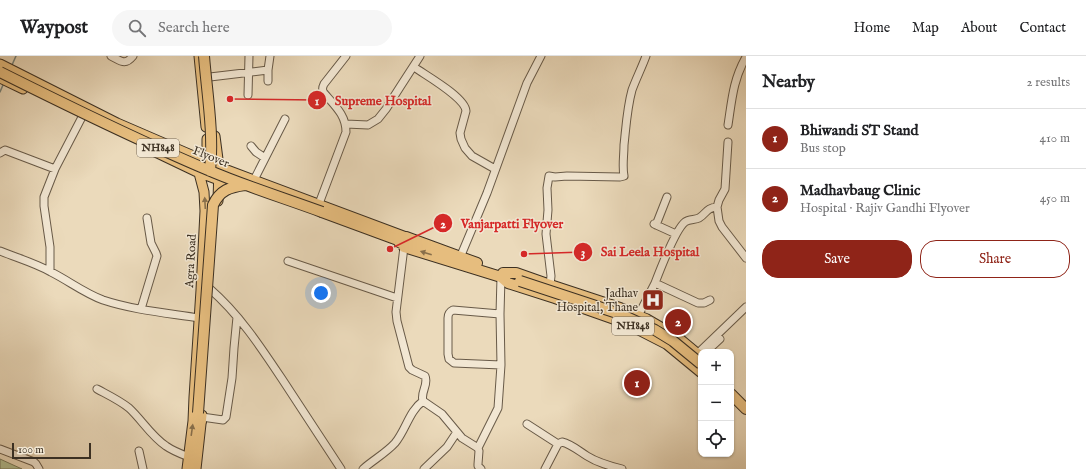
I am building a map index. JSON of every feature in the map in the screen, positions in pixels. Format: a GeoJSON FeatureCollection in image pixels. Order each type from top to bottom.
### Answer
{"type":"FeatureCollection","features":[{"type":"Feature","properties":{"kind":"highway"},"geometry":{"type":"LineString","coordinates":[[204,56],[211,139],[211,157],[214,169]]}},
{"type":"Feature","properties":{"kind":"highway","name":"Flyover"},"geometry":{"type":"LineString","coordinates":[[0,72],[72,108],[179,158],[214,169],[402,242]]}},
{"type":"Feature","properties":{"kind":"highway"},"geometry":{"type":"LineString","coordinates":[[200,417],[213,205],[219,194],[224,190],[251,183]]}},
{"type":"Feature","properties":{"kind":"highway","name":"NH848"},"geometry":{"type":"LineString","coordinates":[[402,242],[506,276],[516,273],[620,308],[677,337],[698,360]]}},
{"type":"Feature","properties":{"kind":"highway"},"geometry":{"type":"LineString","coordinates":[[506,276],[514,277],[520,281],[620,314],[655,330],[673,341],[698,360]]}},
{"type":"Feature","properties":{"kind":"highway","name":"NH848"},"geometry":{"type":"LineString","coordinates":[[506,276],[508,283],[626,323],[698,360]]}},
{"type":"Feature","properties":{"kind":"highway"},"geometry":{"type":"LineString","coordinates":[[734,389],[746,401]]}},
{"type":"Feature","properties":{"kind":"highway"},"geometry":{"type":"LineString","coordinates":[[734,397],[746,409]]}},
{"type":"Feature","properties":{"kind":"highway"},"geometry":{"type":"LineString","coordinates":[[734,405],[746,417]]}},
{"type":"Feature","properties":{"kind":"main road"},"geometry":{"type":"LineString","coordinates":[[199,56],[207,141],[199,173]]}},
{"type":"Feature","properties":{"kind":"main road","name":"Agra Road"},"geometry":{"type":"LineString","coordinates":[[187,469],[193,421],[199,318],[206,290],[218,201],[218,180],[214,169],[216,144],[209,56]]}},
{"type":"Feature","properties":{"kind":"main road"},"geometry":{"type":"LineString","coordinates":[[0,64],[117,123],[203,160],[214,169]]}},
{"type":"Feature","properties":{"kind":"main road"},"geometry":{"type":"LineString","coordinates":[[0,78],[199,173],[316,215],[402,242]]}},
{"type":"Feature","properties":{"kind":"main road","name":"Agra Road"},"geometry":{"type":"LineString","coordinates":[[196,469],[200,417],[204,390],[206,290],[204,192],[199,173]]}},
{"type":"Feature","properties":{"kind":"main road"},"geometry":{"type":"LineString","coordinates":[[251,183],[319,205],[402,242]]}},
{"type":"Feature","properties":{"kind":"street"},"geometry":{"type":"LineString","coordinates":[[111,56],[125,62],[133,56]]}},
{"type":"Feature","properties":{"kind":"street"},"geometry":{"type":"LineString","coordinates":[[248,95],[249,56]]}},
{"type":"Feature","properties":{"kind":"street"},"geometry":{"type":"LineString","coordinates":[[268,81],[270,56]]}},
{"type":"Feature","properties":{"kind":"street"},"geometry":{"type":"LineString","coordinates":[[316,215],[346,132],[344,117],[324,94],[323,87],[346,56]]}},
{"type":"Feature","properties":{"kind":"street"},"geometry":{"type":"LineString","coordinates":[[346,124],[368,125],[378,119],[420,56]]}},
{"type":"Feature","properties":{"kind":"street"},"geometry":{"type":"LineString","coordinates":[[459,260],[487,193],[527,84],[541,56]]}},
{"type":"Feature","properties":{"kind":"street"},"geometry":{"type":"LineString","coordinates":[[550,285],[551,276],[546,234],[548,210],[547,188],[549,176],[624,176],[625,130],[632,91],[646,56]]}},
{"type":"Feature","properties":{"kind":"street"},"geometry":{"type":"LineString","coordinates":[[728,125],[733,88],[738,72],[746,57]]}},
{"type":"Feature","properties":{"kind":"street"},"geometry":{"type":"LineString","coordinates":[[414,67],[445,88],[463,103],[466,110],[460,133],[460,139],[472,156],[496,169]]}},
{"type":"Feature","properties":{"kind":"street"},"geometry":{"type":"LineString","coordinates":[[210,77],[268,70]]}},
{"type":"Feature","properties":{"kind":"street"},"geometry":{"type":"LineString","coordinates":[[50,271],[50,242],[44,203],[46,190],[82,117]]}},
{"type":"Feature","properties":{"kind":"street"},"geometry":{"type":"LineString","coordinates":[[251,183],[266,158],[285,119]]}},
{"type":"Feature","properties":{"kind":"street"},"geometry":{"type":"LineString","coordinates":[[728,142],[725,190],[717,207],[719,221],[746,258]]}},
{"type":"Feature","properties":{"kind":"street"},"geometry":{"type":"LineString","coordinates":[[251,146],[256,152],[266,158]]}},
{"type":"Feature","properties":{"kind":"street"},"geometry":{"type":"LineString","coordinates":[[0,152],[5,150],[56,169]]}},
{"type":"Feature","properties":{"kind":"street"},"geometry":{"type":"LineString","coordinates":[[667,197],[655,225],[676,234]]}},
{"type":"Feature","properties":{"kind":"street"},"geometry":{"type":"LineString","coordinates":[[638,316],[655,283],[676,234],[685,222],[697,219],[709,208],[717,207]]}},
{"type":"Feature","properties":{"kind":"street"},"geometry":{"type":"LineString","coordinates":[[142,309],[157,256],[151,243],[147,218]]}},
{"type":"Feature","properties":{"kind":"street"},"geometry":{"type":"LineString","coordinates":[[402,242],[396,316],[409,367],[425,376],[427,379],[422,393],[423,401],[442,414],[462,438],[478,448]]}},
{"type":"Feature","properties":{"kind":"street"},"geometry":{"type":"LineString","coordinates":[[0,251],[50,271],[100,299],[142,309],[199,318]]}},
{"type":"Feature","properties":{"kind":"street"},"geometry":{"type":"LineString","coordinates":[[288,261],[397,298]]}},
{"type":"Feature","properties":{"kind":"street"},"geometry":{"type":"LineString","coordinates":[[479,468],[478,448],[498,408],[501,366],[500,314],[506,276]]}},
{"type":"Feature","properties":{"kind":"street"},"geometry":{"type":"LineString","coordinates":[[655,283],[698,303],[704,303],[710,300]]}},
{"type":"Feature","properties":{"kind":"street"},"geometry":{"type":"LineString","coordinates":[[206,290],[223,300],[267,356],[341,469]]}},
{"type":"Feature","properties":{"kind":"street"},"geometry":{"type":"LineString","coordinates":[[586,309],[589,298]]}},
{"type":"Feature","properties":{"kind":"street"},"geometry":{"type":"LineString","coordinates":[[709,349],[746,307]]}},
{"type":"Feature","properties":{"kind":"street"},"geometry":{"type":"LineString","coordinates":[[500,314],[453,310],[448,314],[448,347],[449,359],[454,363],[501,366]]}},
{"type":"Feature","properties":{"kind":"street"},"geometry":{"type":"LineString","coordinates":[[711,349],[746,314]]}},
{"type":"Feature","properties":{"kind":"street"},"geometry":{"type":"LineString","coordinates":[[200,417],[223,420],[226,417],[232,378],[237,317]]}},
{"type":"Feature","properties":{"kind":"street"},"geometry":{"type":"LineString","coordinates":[[97,389],[128,408],[166,447],[189,457]]}},
{"type":"Feature","properties":{"kind":"street"},"geometry":{"type":"LineString","coordinates":[[363,469],[393,444],[400,436],[417,405],[423,401]]}},
{"type":"Feature","properties":{"kind":"street"},"geometry":{"type":"LineString","coordinates":[[527,424],[558,444],[562,442],[565,443],[600,463],[622,469]]}},
{"type":"Feature","properties":{"kind":"street"},"geometry":{"type":"LineString","coordinates":[[424,469],[447,447],[457,432]]}},
{"type":"Feature","properties":{"kind":"street"},"geometry":{"type":"LineString","coordinates":[[546,469],[558,444]]}},
{"type":"Feature","properties":{"kind":"street"},"geometry":{"type":"LineString","coordinates":[[0,449],[34,462],[39,469]]}},
{"type":"Feature","properties":{"kind":"street"},"geometry":{"type":"LineString","coordinates":[[139,451],[143,469]]}},
{"type":"Feature","properties":{"kind":"green space"},"geometry":{"type":"Polygon","coordinates":[[[0,459],[22,469],[0,469],[0,459]]]}},
{"type":"Feature","properties":{"kind":"waterway"},"geometry":{"type":"LineString","coordinates":[[12,65],[16,56]]}},
{"type":"Feature","properties":{"kind":"waterway"},"geometry":{"type":"LineString","coordinates":[[0,92],[3,85]]}},
{"type":"Feature","properties":{"kind":"place","name":"Supreme Hospital"},"geometry":{"type":"Point","coordinates":[230,99]}},
{"type":"Feature","properties":{"kind":"place","name":"Vanjarpatti Flyover"},"geometry":{"type":"Point","coordinates":[390,249]}},
{"type":"Feature","properties":{"kind":"place","name":"Sai Leela Hospital"},"geometry":{"type":"Point","coordinates":[524,254]}},
{"type":"Feature","properties":{"kind":"place","name":"Jadhav Hospital, Thane"},"geometry":{"type":"Point","coordinates":[653,300]}},
{"type":"Feature","properties":{"kind":"place","name":"Madhavbaug Clinic"},"geometry":{"type":"Point","coordinates":[678,322]}},
{"type":"Feature","properties":{"kind":"place","name":"Bhiwandi ST Stand"},"geometry":{"type":"Point","coordinates":[637,383]}}]}
